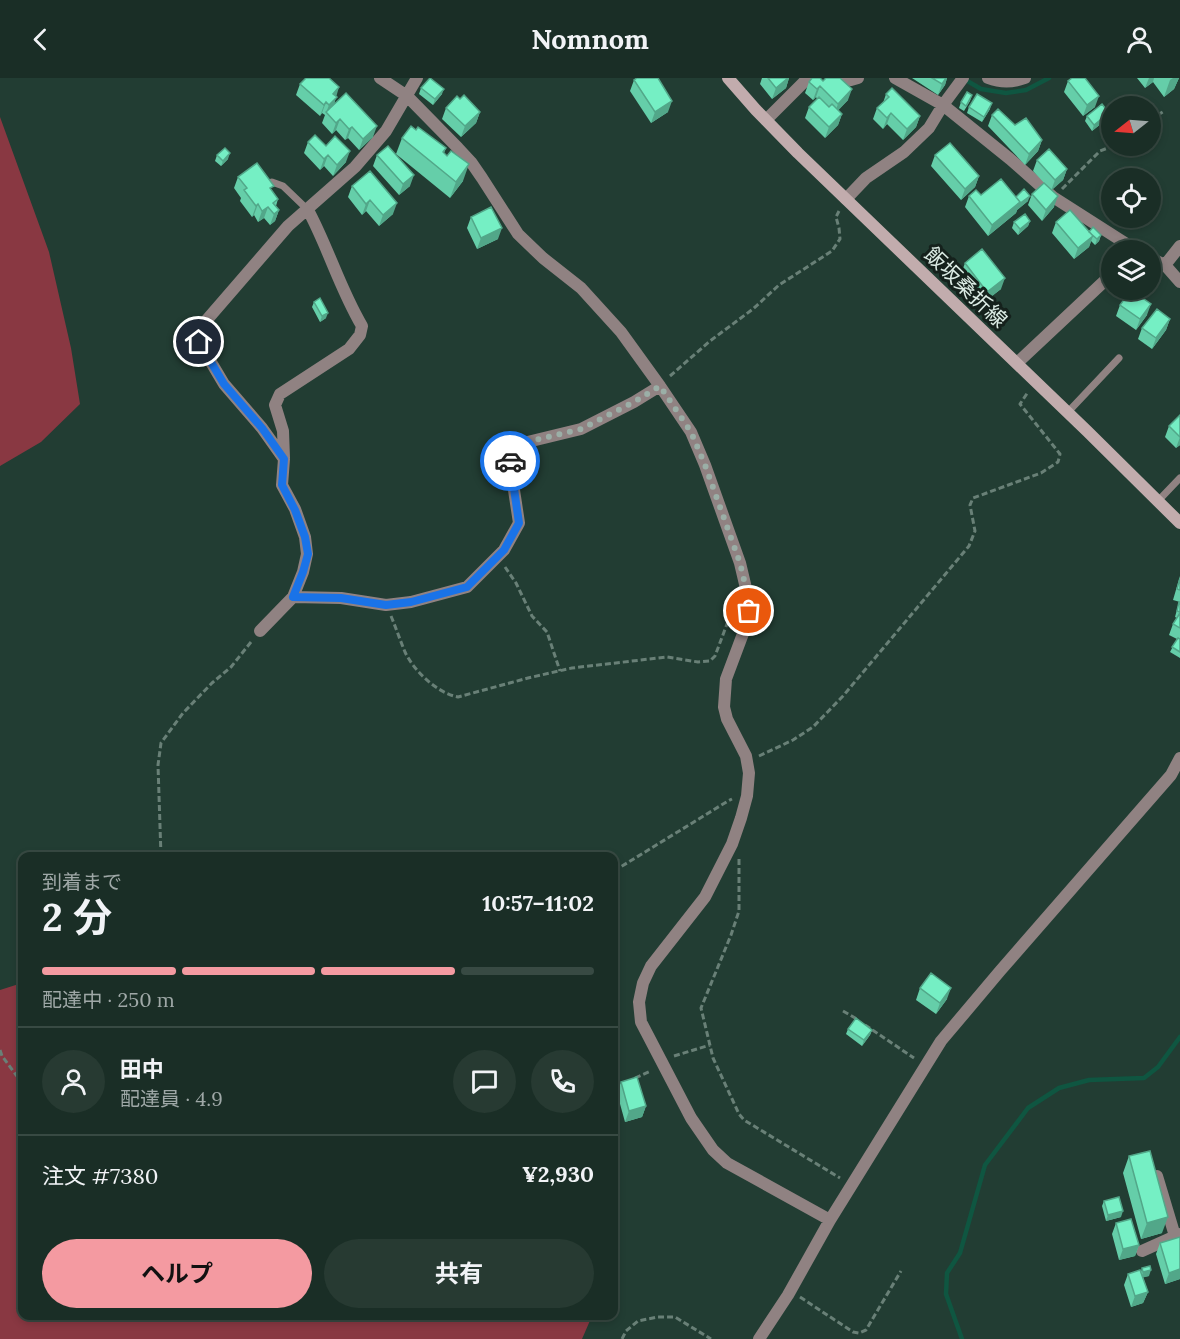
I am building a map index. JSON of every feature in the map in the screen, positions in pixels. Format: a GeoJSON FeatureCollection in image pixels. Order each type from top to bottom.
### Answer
{"type":"FeatureCollection","features":[{"type":"Feature","properties":{"kind":"main road","name":"飯坂桑折線"},"geometry":{"type":"LineString","coordinates":[[728,78],[766,120],[846,199],[1180,523]]}},
{"type":"Feature","properties":{"kind":"street"},"geometry":{"type":"LineString","coordinates":[[380,78],[407,96],[471,162],[518,234],[543,258],[581,288],[621,332],[691,432],[705,465],[740,563],[749,601],[747,623],[726,679],[724,707],[727,719],[746,756],[749,773],[747,796],[732,844],[705,897],[651,966],[643,983],[639,1002],[641,1022],[691,1118],[713,1150],[727,1163],[830,1220]]}},
{"type":"Feature","properties":{"kind":"street"},"geometry":{"type":"LineString","coordinates":[[284,459],[262,428],[224,384],[199,342],[205,322],[288,226],[363,158],[386,131],[417,78]]}},
{"type":"Feature","properties":{"kind":"street"},"geometry":{"type":"LineString","coordinates":[[766,120],[808,78]]}},
{"type":"Feature","properties":{"kind":"street"},"geometry":{"type":"LineString","coordinates":[[845,78],[851,80],[858,78]]}},
{"type":"Feature","properties":{"kind":"street"},"geometry":{"type":"LineString","coordinates":[[895,78],[943,105],[1053,197],[1120,240]]}},
{"type":"Feature","properties":{"kind":"street"},"geometry":{"type":"LineString","coordinates":[[988,78],[998,82],[1025,78]]}},
{"type":"Feature","properties":{"kind":"street"},"geometry":{"type":"LineString","coordinates":[[846,199],[866,178],[904,152],[929,128],[960,82]]}},
{"type":"Feature","properties":{"kind":"street"},"geometry":{"type":"LineString","coordinates":[[260,631],[293,597],[308,554],[305,537],[295,510],[282,485],[283,431],[275,405],[280,393],[349,349],[360,335],[362,326],[349,304],[320,231],[308,210]]}},
{"type":"Feature","properties":{"kind":"street"},"geometry":{"type":"LineString","coordinates":[[1164,265],[1180,246]]}},
{"type":"Feature","properties":{"kind":"street"},"geometry":{"type":"LineString","coordinates":[[1161,264],[1180,282]]}},
{"type":"Feature","properties":{"kind":"street"},"geometry":{"type":"LineString","coordinates":[[1017,363],[1101,283]]}},
{"type":"Feature","properties":{"kind":"street"},"geometry":{"type":"LineString","coordinates":[[293,597],[341,598],[386,605],[411,602],[467,587],[504,550],[519,523],[509,457],[511,446],[581,429],[660,386]]}},
{"type":"Feature","properties":{"kind":"street"},"geometry":{"type":"LineString","coordinates":[[759,1339],[941,1041],[1170,775],[1180,758]]}},
{"type":"Feature","properties":{"kind":"street"},"geometry":{"type":"LineString","coordinates":[[1142,1251],[1178,1235],[1157,1176]]}},
{"type":"Feature","properties":{"kind":"lane"},"geometry":{"type":"LineString","coordinates":[[272,182],[283,186],[308,210]]}},
{"type":"Feature","properties":{"kind":"lane"},"geometry":{"type":"LineString","coordinates":[[1068,412],[1119,358]]}},
{"type":"Feature","properties":{"kind":"lane"},"geometry":{"type":"LineString","coordinates":[[1158,501],[1180,478]]}},
{"type":"Feature","properties":{"kind":"path"},"geometry":{"type":"LineString","coordinates":[[1053,197],[1101,152]]}},
{"type":"Feature","properties":{"kind":"path"},"geometry":{"type":"LineString","coordinates":[[660,386],[676,369],[753,309],[779,285],[832,250],[840,239],[836,217],[846,199]]}},
{"type":"Feature","properties":{"kind":"path"},"geometry":{"type":"LineString","coordinates":[[747,762],[793,740],[813,727],[843,696],[969,546],[975,531],[970,505],[973,498],[1041,473],[1058,462],[1060,454],[1020,404],[1035,381]]}},
{"type":"Feature","properties":{"kind":"path"},"geometry":{"type":"LineString","coordinates":[[493,561],[505,566],[532,616],[547,633],[560,671]]}},
{"type":"Feature","properties":{"kind":"path"},"geometry":{"type":"LineString","coordinates":[[386,605],[406,654],[425,680],[450,696],[458,697],[572,668],[668,657],[698,662],[710,661],[715,656],[730,616],[736,612],[749,611]]}},
{"type":"Feature","properties":{"kind":"path"},"geometry":{"type":"LineString","coordinates":[[161,852],[158,765],[161,743],[183,713],[212,683],[231,668],[260,631]]}},
{"type":"Feature","properties":{"kind":"path"},"geometry":{"type":"LineString","coordinates":[[618,869],[728,801],[747,796]]}},
{"type":"Feature","properties":{"kind":"path"},"geometry":{"type":"LineString","coordinates":[[732,844],[738,850],[740,864],[739,911],[701,1008],[713,1058],[744,1120],[852,1185]]}},
{"type":"Feature","properties":{"kind":"path"},"geometry":{"type":"LineString","coordinates":[[843,1011],[926,1065]]}},
{"type":"Feature","properties":{"kind":"path"},"geometry":{"type":"LineString","coordinates":[[634,1079],[662,1063],[710,1045]]}},
{"type":"Feature","properties":{"kind":"path"},"geometry":{"type":"LineString","coordinates":[[0,1050],[18,1078]]}},
{"type":"Feature","properties":{"kind":"path"},"geometry":{"type":"LineString","coordinates":[[618,1087],[624,1084]]}},
{"type":"Feature","properties":{"kind":"path"},"geometry":{"type":"LineString","coordinates":[[790,1290],[853,1332],[859,1333],[866,1330],[901,1271]]}},
{"type":"Feature","properties":{"kind":"path"},"geometry":{"type":"LineString","coordinates":[[622,1339],[626,1331],[638,1321],[658,1317],[675,1317],[711,1339]]}},
{"type":"Feature","properties":{"kind":"shaded area"},"geometry":{"type":"Polygon","coordinates":[[[0,117],[49,252],[71,348],[80,404],[41,442],[0,466],[0,117]]]}},
{"type":"Feature","properties":{"kind":"shaded area"},"geometry":{"type":"Polygon","coordinates":[[[18,984],[18,1320],[590,1320],[582,1339],[0,1339],[0,990],[18,984]]]}},
{"type":"Feature","properties":{"kind":"building"},"geometry":{"type":"Polygon","coordinates":[[[306,78],[329,78],[339,87],[333,94],[337,97],[329,105],[326,102],[324,105],[300,84],[306,78]]]}},
{"type":"Feature","properties":{"kind":"building"},"geometry":{"type":"Polygon","coordinates":[[[430,78],[444,89],[435,99],[421,88],[430,78]]]}},
{"type":"Feature","properties":{"kind":"building"},"geometry":{"type":"Polygon","coordinates":[[[658,78],[672,101],[655,112],[634,80],[658,78]]]}},
{"type":"Feature","properties":{"kind":"building"},"geometry":{"type":"Polygon","coordinates":[[[768,78],[788,78],[776,88],[768,78]]]}},
{"type":"Feature","properties":{"kind":"building"},"geometry":{"type":"Polygon","coordinates":[[[812,78],[820,78],[823,81],[826,78],[840,78],[852,89],[838,104],[820,86],[817,89],[809,82],[812,78]]]}},
{"type":"Feature","properties":{"kind":"building"},"geometry":{"type":"Polygon","coordinates":[[[932,78],[946,78],[942,84],[932,78]]]}},
{"type":"Feature","properties":{"kind":"building"},"geometry":{"type":"Polygon","coordinates":[[[1072,78],[1085,78],[1099,96],[1087,105],[1068,81],[1072,78]]]}},
{"type":"Feature","properties":{"kind":"building"},"geometry":{"type":"Polygon","coordinates":[[[892,88],[920,116],[907,129],[891,113],[887,118],[877,108],[889,97],[886,94],[892,88]]]}},
{"type":"Feature","properties":{"kind":"building"},"geometry":{"type":"Polygon","coordinates":[[[967,92],[972,95],[966,106],[961,102],[967,92]]]}},
{"type":"Feature","properties":{"kind":"building"},"geometry":{"type":"Polygon","coordinates":[[[346,93],[377,126],[363,139],[352,127],[349,129],[340,119],[336,123],[326,112],[346,93]]]}},
{"type":"Feature","properties":{"kind":"building"},"geometry":{"type":"Polygon","coordinates":[[[977,94],[992,103],[984,117],[969,107],[977,94]]]}},
{"type":"Feature","properties":{"kind":"building"},"geometry":{"type":"Polygon","coordinates":[[[464,95],[480,112],[465,126],[446,108],[457,96],[460,99],[464,95]]]}},
{"type":"Feature","properties":{"kind":"building"},"geometry":{"type":"Polygon","coordinates":[[[819,97],[829,107],[832,104],[842,114],[829,127],[809,107],[819,97]]]}},
{"type":"Feature","properties":{"kind":"building"},"geometry":{"type":"Polygon","coordinates":[[[1101,105],[1101,119],[1094,125],[1087,116],[1101,105]]]}},
{"type":"Feature","properties":{"kind":"building"},"geometry":{"type":"Polygon","coordinates":[[[998,109],[1015,125],[1026,118],[1042,140],[1029,154],[992,115],[998,109]]]}},
{"type":"Feature","properties":{"kind":"building"},"geometry":{"type":"Polygon","coordinates":[[[411,126],[416,130],[418,127],[446,148],[443,152],[447,156],[451,151],[469,164],[456,182],[402,138],[411,126]]]}},
{"type":"Feature","properties":{"kind":"building"},"geometry":{"type":"Polygon","coordinates":[[[315,135],[326,146],[335,136],[350,151],[337,165],[328,155],[324,159],[308,142],[315,135]]]}},
{"type":"Feature","properties":{"kind":"building"},"geometry":{"type":"Polygon","coordinates":[[[950,143],[979,176],[965,189],[935,155],[950,143]]]}},
{"type":"Feature","properties":{"kind":"building"},"geometry":{"type":"Polygon","coordinates":[[[388,146],[414,175],[403,184],[377,155],[388,146]]]}},
{"type":"Feature","properties":{"kind":"building"},"geometry":{"type":"Polygon","coordinates":[[[225,148],[230,153],[223,161],[217,155],[225,148]]]}},
{"type":"Feature","properties":{"kind":"building"},"geometry":{"type":"Polygon","coordinates":[[[1049,149],[1067,169],[1055,180],[1037,160],[1049,149]]]}},
{"type":"Feature","properties":{"kind":"building"},"geometry":{"type":"Polygon","coordinates":[[[257,163],[274,186],[270,188],[278,199],[273,203],[279,210],[274,214],[268,207],[262,211],[258,204],[256,206],[244,190],[247,188],[238,177],[257,163]]]}},
{"type":"Feature","properties":{"kind":"building"},"geometry":{"type":"Polygon","coordinates":[[[370,171],[397,203],[383,215],[370,200],[366,204],[352,186],[370,171]]]}},
{"type":"Feature","properties":{"kind":"building"},"geometry":{"type":"Polygon","coordinates":[[[1001,179],[1020,202],[992,225],[969,196],[976,190],[981,195],[1001,179]]]}},
{"type":"Feature","properties":{"kind":"building"},"geometry":{"type":"Polygon","coordinates":[[[1044,183],[1058,196],[1046,210],[1032,194],[1044,183]]]}},
{"type":"Feature","properties":{"kind":"building"},"geometry":{"type":"Polygon","coordinates":[[[1024,189],[1030,196],[1019,204],[1016,197],[1024,189]]]}},
{"type":"Feature","properties":{"kind":"building"},"geometry":{"type":"Polygon","coordinates":[[[491,207],[502,228],[481,238],[471,217],[491,207]]]}},
{"type":"Feature","properties":{"kind":"building"},"geometry":{"type":"Polygon","coordinates":[[[1070,210],[1093,236],[1078,248],[1056,222],[1070,210]]]}},
{"type":"Feature","properties":{"kind":"building"},"geometry":{"type":"Polygon","coordinates":[[[1025,214],[1030,221],[1020,229],[1014,222],[1025,214]]]}},
{"type":"Feature","properties":{"kind":"building"},"geometry":{"type":"Polygon","coordinates":[[[1093,227],[1101,235],[1097,239],[1089,232],[1093,227]]]}},
{"type":"Feature","properties":{"kind":"building"},"geometry":{"type":"Polygon","coordinates":[[[982,249],[1005,278],[987,292],[965,263],[982,249]]]}},
{"type":"Feature","properties":{"kind":"building"},"geometry":{"type":"Polygon","coordinates":[[[320,298],[328,313],[322,316],[314,302],[320,298]]]}},
{"type":"Feature","properties":{"kind":"building"},"geometry":{"type":"Polygon","coordinates":[[[1124,300],[1145,300],[1151,304],[1140,319],[1120,305],[1124,300]]]}},
{"type":"Feature","properties":{"kind":"building"},"geometry":{"type":"Polygon","coordinates":[[[1157,309],[1170,319],[1156,338],[1142,328],[1157,309]]]}},
{"type":"Feature","properties":{"kind":"building"},"geometry":{"type":"Polygon","coordinates":[[[1180,415],[1180,437],[1169,426],[1180,415]]]}},
{"type":"Feature","properties":{"kind":"building"},"geometry":{"type":"Polygon","coordinates":[[[1180,613],[1180,628],[1173,624],[1180,613]]]}},
{"type":"Feature","properties":{"kind":"building"},"geometry":{"type":"Polygon","coordinates":[[[1178,638],[1180,639],[1180,652],[1172,647],[1178,638]]]}},
{"type":"Feature","properties":{"kind":"building"},"geometry":{"type":"Polygon","coordinates":[[[931,973],[951,988],[940,1003],[920,988],[931,973]]]}},
{"type":"Feature","properties":{"kind":"building"},"geometry":{"type":"Polygon","coordinates":[[[856,1018],[872,1030],[864,1040],[848,1029],[856,1018]]]}},
{"type":"Feature","properties":{"kind":"building"},"geometry":{"type":"Polygon","coordinates":[[[637,1077],[646,1106],[629,1111],[621,1082],[637,1077]]]}},
{"type":"Feature","properties":{"kind":"building"},"geometry":{"type":"Polygon","coordinates":[[[1150,1151],[1168,1217],[1147,1223],[1129,1156],[1150,1151]]]}},
{"type":"Feature","properties":{"kind":"building"},"geometry":{"type":"Polygon","coordinates":[[[1119,1197],[1123,1211],[1108,1215],[1104,1201],[1119,1197]]]}},
{"type":"Feature","properties":{"kind":"building"},"geometry":{"type":"Polygon","coordinates":[[[1131,1219],[1139,1245],[1123,1249],[1116,1223],[1131,1219]]]}},
{"type":"Feature","properties":{"kind":"building"},"geometry":{"type":"Polygon","coordinates":[[[1180,1237],[1180,1269],[1169,1273],[1160,1243],[1180,1237]]]}},
{"type":"Feature","properties":{"kind":"building"},"geometry":{"type":"Polygon","coordinates":[[[1150,1266],[1151,1270],[1143,1272],[1142,1268],[1150,1266]]]}},
{"type":"Feature","properties":{"kind":"building"},"geometry":{"type":"Polygon","coordinates":[[[1140,1270],[1148,1292],[1135,1296],[1128,1274],[1140,1270]]]}},
{"type":"Feature","properties":{"kind":"waterway"},"geometry":{"type":"LineString","coordinates":[[964,79],[981,89],[1006,93],[1026,90],[1049,78]]}},
{"type":"Feature","properties":{"kind":"waterway"},"geometry":{"type":"LineString","coordinates":[[962,1339],[946,1294],[947,1273],[960,1253],[985,1165],[1028,1108],[1059,1088],[1089,1080],[1144,1078],[1158,1067],[1180,1037]]}},
{"type":"Feature","properties":{"kind":"way so far"},"geometry":{"type":"LineString","coordinates":[[510,461],[511,446],[581,429],[660,386],[691,432],[705,465],[740,563],[749,601],[749,611]]}},
{"type":"Feature","properties":{"kind":"route"},"geometry":{"type":"LineString","coordinates":[[199,342],[224,384],[262,428],[284,459],[282,485],[295,510],[305,537],[308,554],[293,597],[341,598],[386,605],[411,602],[467,587],[504,550],[519,523],[510,461]]}}]}
